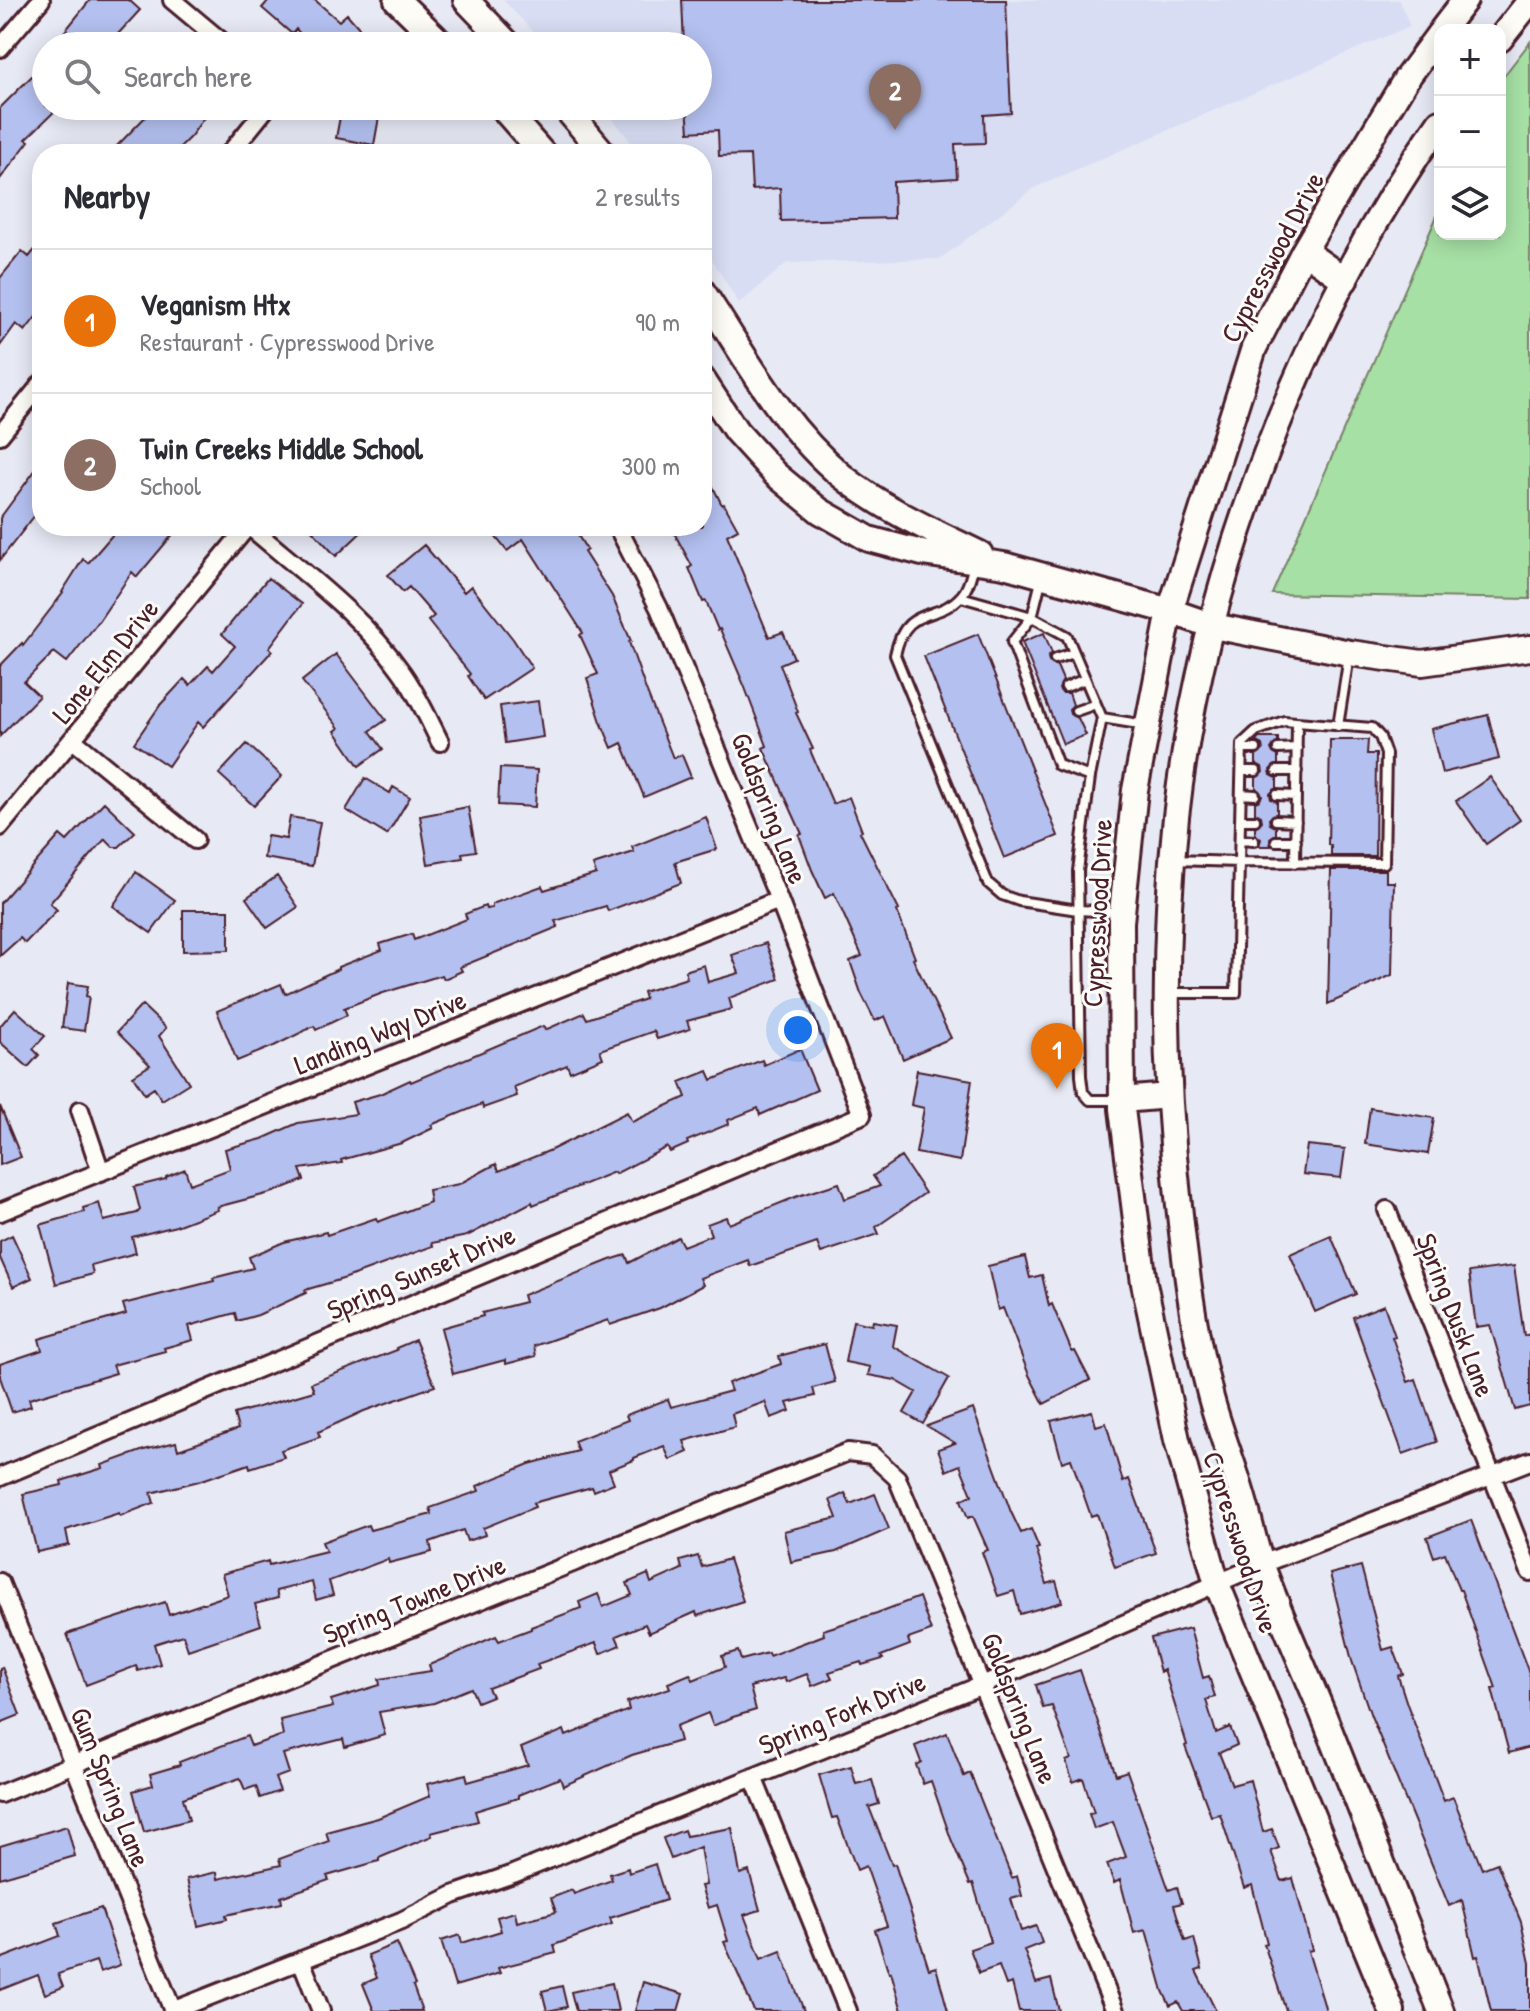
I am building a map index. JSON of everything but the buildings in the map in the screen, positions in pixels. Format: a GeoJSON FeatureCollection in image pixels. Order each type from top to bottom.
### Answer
{"type":"FeatureCollection","features":[{"type":"Feature","properties":{"kind":"main road"},"geometry":{"type":"LineString","coordinates":[[397,0],[430,32]]}},
{"type":"Feature","properties":{"kind":"main road"},"geometry":{"type":"LineString","coordinates":[[466,0],[497,32]]}},
{"type":"Feature","properties":{"kind":"main road","name":"Cypresswood Drive"},"geometry":{"type":"LineString","coordinates":[[1447,24],[1465,0]]}},
{"type":"Feature","properties":{"kind":"main road"},"geometry":{"type":"LineString","coordinates":[[1506,31],[1530,1]]}},
{"type":"Feature","properties":{"kind":"main road","name":"Cypresswood Drive"},"geometry":{"type":"LineString","coordinates":[[1392,2011],[1217,1584],[1177,1440],[1154,1340],[1136,1226],[1122,1100],[1122,913],[1135,790],[1170,611],[1254,348],[1304,251],[1406,79],[1434,41]]}},
{"type":"Feature","properties":{"kind":"main road"},"geometry":{"type":"LineString","coordinates":[[513,120],[534,144]]}},
{"type":"Feature","properties":{"kind":"main road"},"geometry":{"type":"LineString","coordinates":[[576,120],[596,144]]}},
{"type":"Feature","properties":{"kind":"main road","name":"Cypresswood Drive"},"geometry":{"type":"LineString","coordinates":[[1434,131],[1345,280],[1270,443],[1239,526],[1191,725],[1177,813],[1168,993],[1169,1096],[1185,1261],[1209,1392],[1262,1564],[1441,2011]]}},
{"type":"Feature","properties":{"kind":"main road"},"geometry":{"type":"LineString","coordinates":[[1304,251],[1345,280]]}},
{"type":"Feature","properties":{"kind":"main road"},"geometry":{"type":"LineString","coordinates":[[712,306],[795,429],[842,476],[907,519],[1004,565]]}},
{"type":"Feature","properties":{"kind":"main road"},"geometry":{"type":"LineString","coordinates":[[712,394],[736,431],[775,474],[820,511],[869,539],[922,553],[1004,565],[1213,626],[1350,653],[1422,663],[1530,648]]}},
{"type":"Feature","properties":{"kind":"main road"},"geometry":{"type":"LineString","coordinates":[[1122,1100],[1169,1096]]}},
{"type":"Feature","properties":{"kind":"street"},"geometry":{"type":"LineString","coordinates":[[0,48],[41,0]]}},
{"type":"Feature","properties":{"kind":"street"},"geometry":{"type":"LineString","coordinates":[[172,0],[210,32]]}},
{"type":"Feature","properties":{"kind":"street"},"geometry":{"type":"LineString","coordinates":[[237,144],[257,120]]}},
{"type":"Feature","properties":{"kind":"street"},"geometry":{"type":"LineString","coordinates":[[0,435],[32,395]]}},
{"type":"Feature","properties":{"kind":"street","name":"Lone Elm Drive"},"geometry":{"type":"LineString","coordinates":[[0,827],[240,536]]}},
{"type":"Feature","properties":{"kind":"street"},"geometry":{"type":"LineString","coordinates":[[260,536],[373,636],[401,671],[440,742]]}},
{"type":"Feature","properties":{"kind":"street","name":"Goldspring Lane"},"geometry":{"type":"LineString","coordinates":[[622,536],[659,608],[779,900],[862,1115]]}},
{"type":"Feature","properties":{"kind":"street"},"geometry":{"type":"LineString","coordinates":[[73,740],[195,840]]}},
{"type":"Feature","properties":{"kind":"street","name":"Landing Way Drive"},"geometry":{"type":"LineString","coordinates":[[0,1212],[779,900]]}},
{"type":"Feature","properties":{"kind":"street"},"geometry":{"type":"LineString","coordinates":[[80,1110],[101,1172]]}},
{"type":"Feature","properties":{"kind":"street","name":"Spring Sunset Drive"},"geometry":{"type":"LineString","coordinates":[[0,1477],[862,1115]]}},
{"type":"Feature","properties":{"kind":"street","name":"Spring Dusk Lane"},"geometry":{"type":"LineString","coordinates":[[1387,1210],[1530,1572]]}},
{"type":"Feature","properties":{"kind":"street","name":"Goldspring Lane"},"geometry":{"type":"LineString","coordinates":[[848,1452],[872,1455],[897,1478],[1115,2011]]}},
{"type":"Feature","properties":{"kind":"street","name":"Spring Towne Drive"},"geometry":{"type":"LineString","coordinates":[[0,1794],[848,1452]]}},
{"type":"Feature","properties":{"kind":"street","name":"Spring Fork Drive"},"geometry":{"type":"LineString","coordinates":[[172,2011],[401,1921],[453,1895],[513,1874],[982,1685],[1262,1564],[1530,1461]]}},
{"type":"Feature","properties":{"kind":"street","name":"Gum Spring Lane"},"geometry":{"type":"LineString","coordinates":[[0,1582],[172,2011]]}},
{"type":"Feature","properties":{"kind":"street"},"geometry":{"type":"LineString","coordinates":[[753,1777],[848,2011]]}},
{"type":"Feature","properties":{"kind":"street"},"geometry":{"type":"LineString","coordinates":[[301,1960],[321,2011]]}},
{"type":"Feature","properties":{"kind":"lane"},"geometry":{"type":"LineString","coordinates":[[976,561],[961,597],[916,619],[899,633],[895,655],[988,883],[1002,895],[1019,901],[1122,913]]}},
{"type":"Feature","properties":{"kind":"lane"},"geometry":{"type":"LineString","coordinates":[[1042,576],[1032,617],[1012,642],[1028,669],[1034,699],[1058,765],[1090,777]]}},
{"type":"Feature","properties":{"kind":"lane"},"geometry":{"type":"LineString","coordinates":[[961,597],[1032,617],[1067,636],[1102,718],[1090,777],[1078,871],[1081,1076],[1083,1092],[1090,1100],[1122,1100]]}},
{"type":"Feature","properties":{"kind":"lane"},"geometry":{"type":"LineString","coordinates":[[1055,659],[1074,653]]}},
{"type":"Feature","properties":{"kind":"lane"},"geometry":{"type":"LineString","coordinates":[[1338,726],[1350,653]]}},
{"type":"Feature","properties":{"kind":"lane"},"geometry":{"type":"LineString","coordinates":[[1066,687],[1085,679]]}},
{"type":"Feature","properties":{"kind":"lane"},"geometry":{"type":"LineString","coordinates":[[1034,699],[1043,696]]}},
{"type":"Feature","properties":{"kind":"lane"},"geometry":{"type":"LineString","coordinates":[[1076,711],[1096,704]]}},
{"type":"Feature","properties":{"kind":"lane"},"geometry":{"type":"LineString","coordinates":[[1102,718],[1146,725]]}},
{"type":"Feature","properties":{"kind":"lane"},"geometry":{"type":"LineString","coordinates":[[1043,724],[1053,720]]}},
{"type":"Feature","properties":{"kind":"lane"},"geometry":{"type":"LineString","coordinates":[[1168,993],[1236,993],[1239,862],[1240,840],[1240,820],[1242,771],[1242,744],[1256,731],[1284,721],[1372,728],[1380,737],[1386,754],[1384,863],[1295,863],[1239,862],[1173,860]]}},
{"type":"Feature","properties":{"kind":"lane"},"geometry":{"type":"LineString","coordinates":[[1295,863],[1297,723]]}},
{"type":"Feature","properties":{"kind":"lane"},"geometry":{"type":"LineString","coordinates":[[1278,749],[1297,748]]}},
{"type":"Feature","properties":{"kind":"lane"},"geometry":{"type":"LineString","coordinates":[[1242,749],[1256,749]]}},
{"type":"Feature","properties":{"kind":"lane"},"geometry":{"type":"LineString","coordinates":[[1242,771],[1256,771]]}},
{"type":"Feature","properties":{"kind":"lane"},"geometry":{"type":"LineString","coordinates":[[1277,771],[1297,771]]}},
{"type":"Feature","properties":{"kind":"lane"},"geometry":{"type":"LineString","coordinates":[[1241,794],[1255,795]]}},
{"type":"Feature","properties":{"kind":"lane"},"geometry":{"type":"LineString","coordinates":[[1277,795],[1296,796]]}},
{"type":"Feature","properties":{"kind":"lane"},"geometry":{"type":"LineString","coordinates":[[1240,820],[1255,820]]}},
{"type":"Feature","properties":{"kind":"lane"},"geometry":{"type":"LineString","coordinates":[[1276,820],[1296,821]]}},
{"type":"Feature","properties":{"kind":"lane"},"geometry":{"type":"LineString","coordinates":[[1240,840],[1254,841]]}},
{"type":"Feature","properties":{"kind":"lane"},"geometry":{"type":"LineString","coordinates":[[1276,841],[1296,841]]}},
{"type":"Feature","properties":{"kind":"shaded area"},"geometry":{"type":"Polygon","coordinates":[[[503,0],[1399,0],[1410,26],[1036,187],[940,259],[787,263],[739,304],[712,259],[712,144],[632,144],[614,120],[712,120],[712,32],[534,32],[503,0]]]}},
{"type":"Feature","properties":{"kind":"green space"},"geometry":{"type":"Polygon","coordinates":[[[1530,42],[1530,599],[1272,594],[1434,223],[1434,240],[1506,240],[1506,73],[1530,42]]]}},
{"type":"Feature","properties":{"kind":"place","name":"Twin Creeks Middle School"},"geometry":{"type":"Point","coordinates":[895,130]}},
{"type":"Feature","properties":{"kind":"place","name":"Veganism Htx"},"geometry":{"type":"Point","coordinates":[1057,1089]}}]}
